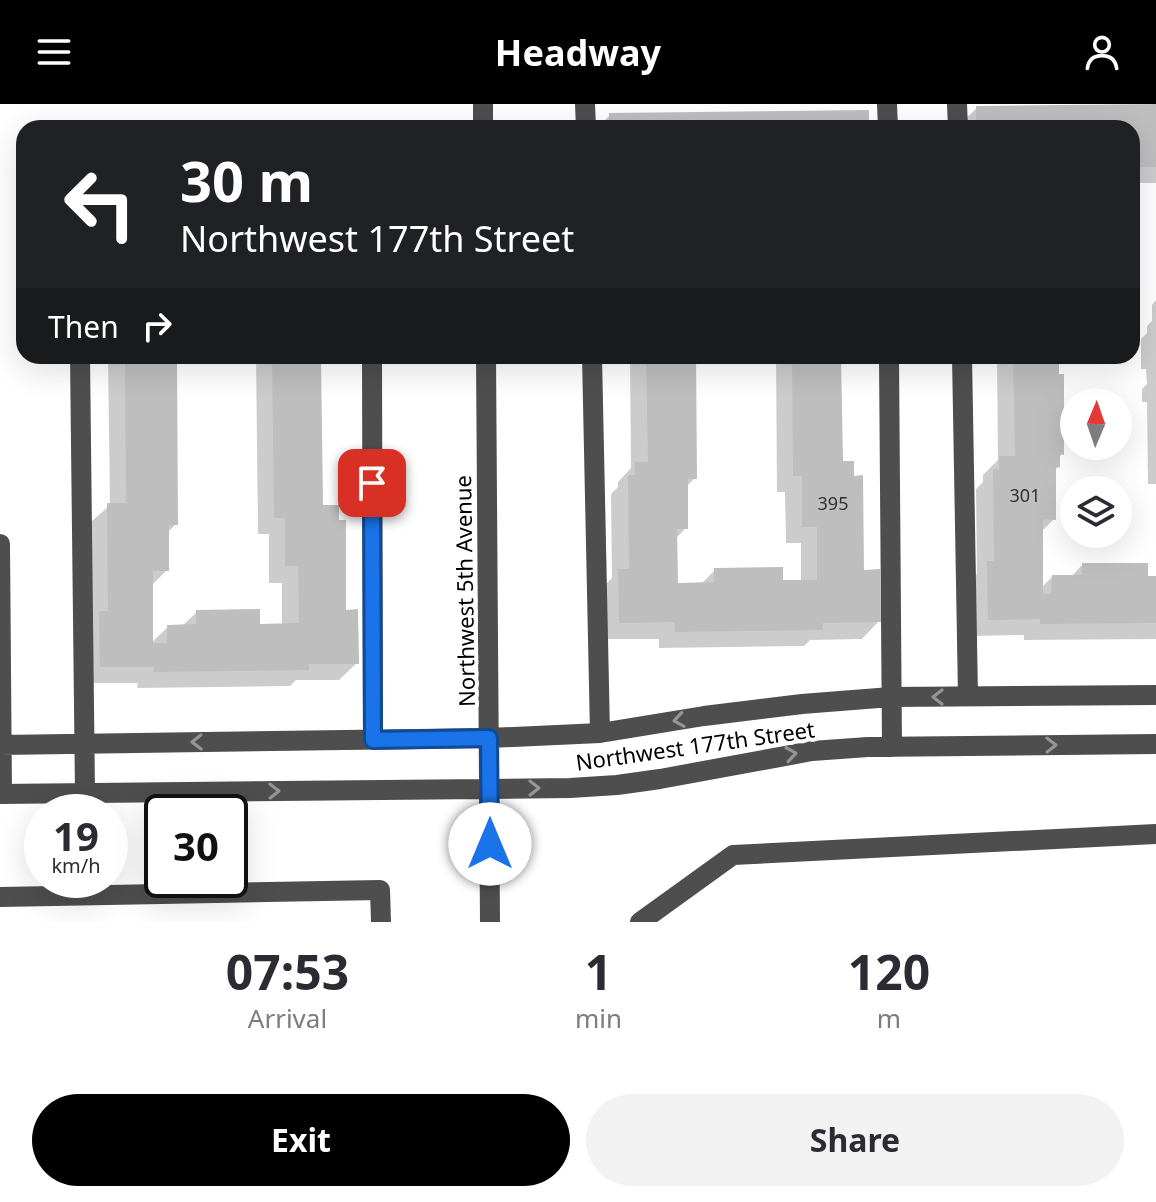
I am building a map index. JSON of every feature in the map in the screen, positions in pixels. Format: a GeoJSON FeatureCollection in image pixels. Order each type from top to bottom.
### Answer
{"type":"FeatureCollection","features":[{"type":"Feature","properties":{"kind":"street"},"geometry":{"type":"LineString","coordinates":[[80,364],[85,793]]}},
{"type":"Feature","properties":{"kind":"street"},"geometry":{"type":"LineString","coordinates":[[372,364],[373,740]]}},
{"type":"Feature","properties":{"kind":"street","name":"Northwest 5th Avenue"},"geometry":{"type":"LineString","coordinates":[[486,364],[490,922]]}},
{"type":"Feature","properties":{"kind":"street"},"geometry":{"type":"LineString","coordinates":[[592,364],[600,733]]}},
{"type":"Feature","properties":{"kind":"street"},"geometry":{"type":"LineString","coordinates":[[889,364],[892,747]]}},
{"type":"Feature","properties":{"kind":"street"},"geometry":{"type":"LineString","coordinates":[[962,364],[968,696]]}},
{"type":"Feature","properties":{"kind":"street"},"geometry":{"type":"LineString","coordinates":[[0,544],[1,794]]}},
{"type":"Feature","properties":{"kind":"street","name":"Northwest 177th Street"},"geometry":{"type":"LineString","coordinates":[[1,745],[489,738],[600,733],[704,716],[891,697],[1156,695]]}},
{"type":"Feature","properties":{"kind":"street","name":"Northwest 177th Street"},"geometry":{"type":"LineString","coordinates":[[1,794],[570,788],[660,779],[812,751],[1156,744]]}},
{"type":"Feature","properties":{"kind":"street"},"geometry":{"type":"LineString","coordinates":[[640,922],[733,855],[1156,834]]}},
{"type":"Feature","properties":{"kind":"street"},"geometry":{"type":"LineString","coordinates":[[0,897],[380,890],[381,922]]}},
{"type":"Feature","properties":{"kind":"building"},"geometry":{"type":"Polygon","coordinates":[[[1156,104],[1156,167],[1140,167],[1140,120],[976,120],[976,106],[1156,104]]]}},
{"type":"Feature","properties":{"kind":"building"},"geometry":{"type":"Polygon","coordinates":[[[869,110],[869,120],[609,120],[609,113],[869,110]]]}},
{"type":"Feature","properties":{"kind":"building"},"geometry":{"type":"Polygon","coordinates":[[[125,364],[177,364],[178,525],[169,525],[169,571],[153,571],[153,643],[167,643],[167,625],[196,624],[196,610],[260,609],[260,624],[299,623],[298,566],[285,566],[285,518],[274,518],[272,364],[321,364],[323,505],[339,505],[339,520],[346,520],[346,610],[358,609],[359,664],[309,664],[309,670],[154,672],[154,667],[100,667],[99,611],[108,611],[107,503],[126,503],[125,364]]]}},
{"type":"Feature","properties":{"kind":"building"},"geometry":{"type":"Polygon","coordinates":[[[646,364],[696,364],[697,479],[688,479],[688,529],[677,529],[678,583],[714,582],[714,568],[783,567],[783,580],[817,580],[817,527],[802,527],[802,476],[793,476],[792,364],[841,364],[843,461],[854,461],[854,476],[863,475],[864,570],[880,569],[881,622],[823,623],[823,630],[675,632],[675,622],[619,623],[618,569],[629,569],[628,475],[635,475],[635,462],[648,462],[646,364]]]}},
{"type":"Feature","properties":{"kind":"building"},"geometry":{"type":"Polygon","coordinates":[[[1013,364],[1059,364],[1059,374],[1064,374],[1064,388],[1060,388],[1060,467],[1056,468],[1056,520],[1043,519],[1043,594],[1051,594],[1052,575],[1082,575],[1082,563],[1148,563],[1148,576],[1156,576],[1156,623],[1040,624],[1040,619],[988,620],[987,561],[994,561],[993,469],[999,470],[999,456],[1015,456],[1013,364]]]}},
{"type":"Feature","properties":{"kind":"route"},"geometry":{"type":"LineString","coordinates":[[372,483],[373,740],[489,738],[490,844]]}}]}
